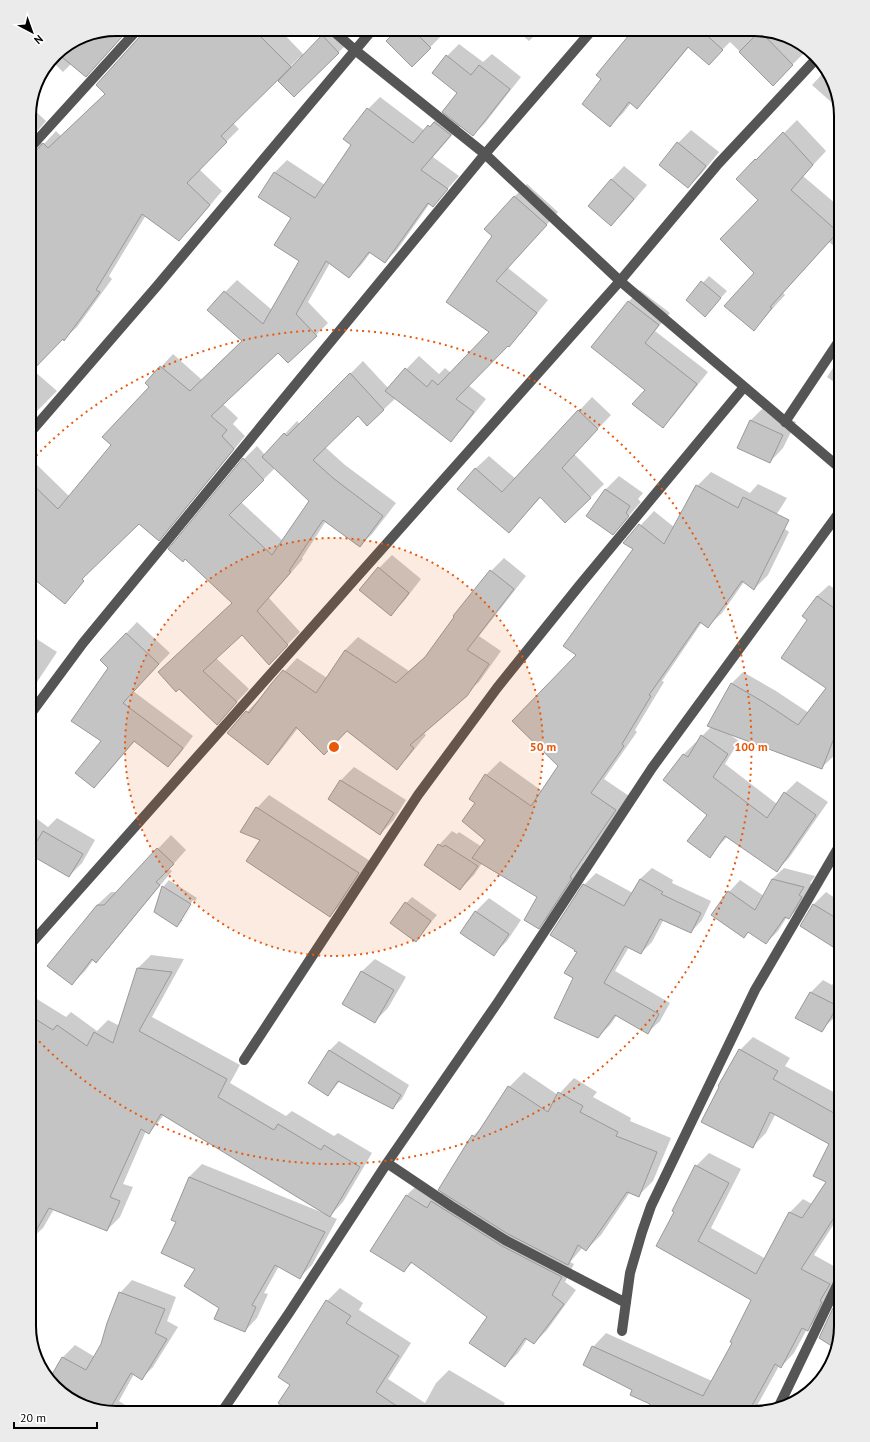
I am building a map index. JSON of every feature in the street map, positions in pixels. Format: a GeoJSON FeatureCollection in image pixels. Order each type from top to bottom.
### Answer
{"type":"FeatureCollection","features":[{"type":"Feature","properties":{"kind":"street"},"geometry":{"type":"LineString","coordinates":[[36,141],[132,36]]}},
{"type":"Feature","properties":{"kind":"street"},"geometry":{"type":"LineString","coordinates":[[339,36],[486,154],[620,281],[834,463]]}},
{"type":"Feature","properties":{"kind":"street"},"geometry":{"type":"LineString","coordinates":[[36,426],[157,286],[367,36]]}},
{"type":"Feature","properties":{"kind":"street"},"geometry":{"type":"LineString","coordinates":[[36,707],[83,643],[486,154],[586,36]]}},
{"type":"Feature","properties":{"kind":"street"},"geometry":{"type":"LineString","coordinates":[[36,938],[620,281],[718,164],[813,62]]}},
{"type":"Feature","properties":{"kind":"street"},"geometry":{"type":"LineString","coordinates":[[785,422],[834,348]]}},
{"type":"Feature","properties":{"kind":"street"},"geometry":{"type":"LineString","coordinates":[[244,1060],[418,795],[450,751],[497,688],[574,592],[744,387]]}},
{"type":"Feature","properties":{"kind":"street"},"geometry":{"type":"LineString","coordinates":[[226,1406],[388,1163],[498,1002],[652,768],[834,520]]}},
{"type":"Feature","properties":{"kind":"street"},"geometry":{"type":"LineString","coordinates":[[622,1331],[630,1273],[651,1206],[755,990],[834,855]]}},
{"type":"Feature","properties":{"kind":"street"},"geometry":{"type":"LineString","coordinates":[[388,1163],[451,1206],[505,1240],[626,1303]]}},
{"type":"Feature","properties":{"kind":"street"},"geometry":{"type":"LineString","coordinates":[[781,1401],[834,1292]]}},
{"type":"Feature","properties":{"kind":"building"},"geometry":{"type":"Polygon","coordinates":[[[123,36],[86,77],[62,57],[71,49],[85,42],[105,37],[123,36]]]}},
{"type":"Feature","properties":{"kind":"building"},"geometry":{"type":"Polygon","coordinates":[[[140,36],[260,36],[291,67],[221,136],[227,142],[187,183],[210,205],[179,241],[142,214],[96,290],[100,292],[64,341],[63,339],[36,367],[36,151],[43,143],[48,148],[105,94],[96,85],[140,36]]]}},
{"type":"Feature","properties":{"kind":"building"},"geometry":{"type":"Polygon","coordinates":[[[321,36],[323,36],[339,53],[294,97],[278,81],[321,36]]]}},
{"type":"Feature","properties":{"kind":"building"},"geometry":{"type":"Polygon","coordinates":[[[391,36],[419,36],[431,48],[412,67],[386,41],[391,36]]]}},
{"type":"Feature","properties":{"kind":"building"},"geometry":{"type":"Polygon","coordinates":[[[628,36],[708,36],[723,50],[709,65],[688,47],[637,109],[629,102],[610,127],[582,104],[601,79],[596,75],[628,36]]]}},
{"type":"Feature","properties":{"kind":"building"},"geometry":{"type":"Polygon","coordinates":[[[755,36],[766,37],[793,65],[773,86],[739,52],[755,36]]]}},
{"type":"Feature","properties":{"kind":"building"},"geometry":{"type":"Polygon","coordinates":[[[446,55],[471,75],[479,65],[510,89],[473,136],[442,112],[457,93],[432,73],[446,55]]]}},
{"type":"Feature","properties":{"kind":"building"},"geometry":{"type":"Polygon","coordinates":[[[367,108],[413,143],[428,125],[430,127],[434,122],[451,135],[421,170],[448,189],[433,207],[428,203],[385,263],[369,252],[349,278],[326,261],[296,314],[317,336],[288,363],[278,353],[211,416],[227,430],[222,436],[234,449],[159,541],[139,524],[82,579],[84,581],[65,604],[36,581],[36,488],[58,509],[111,445],[102,437],[149,387],[145,383],[160,366],[190,391],[242,341],[207,310],[224,291],[263,324],[299,261],[274,245],[291,218],[258,197],[274,172],[315,198],[351,145],[343,139],[367,108]]]}},
{"type":"Feature","properties":{"kind":"building"},"geometry":{"type":"Polygon","coordinates":[[[783,132],[813,165],[791,190],[834,228],[834,236],[770,307],[772,308],[754,331],[724,306],[754,273],[720,239],[758,200],[736,179],[755,159],[756,160],[783,132]]]}},
{"type":"Feature","properties":{"kind":"building"},"geometry":{"type":"Polygon","coordinates":[[[677,142],[706,166],[688,188],[659,165],[677,142]]]}},
{"type":"Feature","properties":{"kind":"building"},"geometry":{"type":"Polygon","coordinates":[[[611,179],[634,199],[611,226],[588,206],[611,179]]]}},
{"type":"Feature","properties":{"kind":"building"},"geometry":{"type":"Polygon","coordinates":[[[514,196],[547,225],[496,281],[537,313],[509,347],[508,346],[456,399],[474,412],[451,442],[385,391],[405,368],[427,387],[432,380],[438,385],[489,332],[446,302],[492,236],[484,229],[514,196]]]}},
{"type":"Feature","properties":{"kind":"building"},"geometry":{"type":"Polygon","coordinates":[[[701,281],[721,298],[705,317],[686,300],[701,281]]]}},
{"type":"Feature","properties":{"kind":"building"},"geometry":{"type":"Polygon","coordinates":[[[628,301],[659,325],[645,343],[697,384],[663,428],[632,404],[645,390],[591,347],[628,301]]]}},
{"type":"Feature","properties":{"kind":"building"},"geometry":{"type":"Polygon","coordinates":[[[350,373],[384,410],[367,426],[358,416],[313,460],[333,478],[383,516],[360,547],[323,520],[289,571],[291,572],[257,611],[288,645],[269,665],[242,635],[203,671],[237,702],[217,725],[179,689],[176,692],[158,672],[232,603],[185,559],[183,562],[168,549],[243,458],[264,480],[229,515],[272,555],[309,501],[262,457],[284,433],[287,436],[350,373]]]}},
{"type":"Feature","properties":{"kind":"building"},"geometry":{"type":"Polygon","coordinates":[[[578,410],[598,429],[562,468],[591,498],[565,523],[540,497],[509,533],[457,489],[475,468],[502,492],[578,410]]]}},
{"type":"Feature","properties":{"kind":"building"},"geometry":{"type":"Polygon","coordinates":[[[750,420],[783,435],[770,463],[737,448],[750,420]]]}},
{"type":"Feature","properties":{"kind":"building"},"geometry":{"type":"Polygon","coordinates":[[[696,485],[738,508],[743,497],[789,520],[754,590],[742,581],[708,628],[700,622],[649,695],[651,696],[622,744],[624,746],[591,793],[616,810],[570,877],[572,878],[539,929],[524,920],[537,897],[472,858],[485,840],[462,821],[475,803],[469,799],[485,774],[531,806],[558,766],[512,721],[576,655],[563,646],[633,549],[623,543],[639,524],[664,544],[696,485]]]}},
{"type":"Feature","properties":{"kind":"building"},"geometry":{"type":"Polygon","coordinates":[[[605,489],[630,506],[626,513],[629,516],[613,535],[586,516],[605,489]]]}},
{"type":"Feature","properties":{"kind":"building"},"geometry":{"type":"Polygon","coordinates":[[[378,567],[409,593],[391,616],[359,590],[378,567]]]}},
{"type":"Feature","properties":{"kind":"building"},"geometry":{"type":"Polygon","coordinates":[[[490,570],[514,589],[467,650],[489,664],[467,696],[410,745],[414,748],[397,770],[347,731],[324,755],[296,727],[268,765],[227,733],[246,711],[249,713],[283,670],[316,693],[345,650],[396,683],[425,657],[454,617],[453,616],[490,570]]]}},
{"type":"Feature","properties":{"kind":"building"},"geometry":{"type":"Polygon","coordinates":[[[817,596],[834,608],[834,738],[822,769],[707,726],[731,683],[798,725],[826,688],[781,658],[807,620],[802,616],[817,596]]]}},
{"type":"Feature","properties":{"kind":"building"},"geometry":{"type":"Polygon","coordinates":[[[126,633],[159,664],[123,703],[183,748],[168,767],[134,741],[94,788],[75,773],[101,741],[71,721],[108,668],[100,660],[126,633]]]}},
{"type":"Feature","properties":{"kind":"building"},"geometry":{"type":"Polygon","coordinates":[[[701,735],[728,754],[713,777],[767,818],[784,792],[816,815],[777,872],[725,836],[710,858],[687,841],[707,815],[663,780],[683,754],[688,757],[701,735]]]}},
{"type":"Feature","properties":{"kind":"building"},"geometry":{"type":"Polygon","coordinates":[[[340,780],[394,813],[380,835],[328,799],[340,780]]]}},
{"type":"Feature","properties":{"kind":"building"},"geometry":{"type":"Polygon","coordinates":[[[256,807],[359,873],[330,917],[246,861],[260,840],[240,832],[256,807]]]}},
{"type":"Feature","properties":{"kind":"building"},"geometry":{"type":"Polygon","coordinates":[[[43,831],[83,854],[69,877],[36,858],[36,842],[43,831]]]}},
{"type":"Feature","properties":{"kind":"building"},"geometry":{"type":"Polygon","coordinates":[[[438,844],[443,847],[445,845],[478,866],[460,890],[424,865],[438,844]]]}},
{"type":"Feature","properties":{"kind":"building"},"geometry":{"type":"Polygon","coordinates":[[[157,848],[174,864],[156,882],[160,885],[96,963],[92,959],[72,985],[47,966],[97,905],[104,905],[157,848]]]}},
{"type":"Feature","properties":{"kind":"building"},"geometry":{"type":"Polygon","coordinates":[[[640,879],[663,892],[661,894],[701,913],[691,933],[660,919],[641,954],[625,946],[604,983],[659,1014],[648,1034],[615,1015],[598,1038],[554,1018],[573,978],[564,973],[577,952],[550,935],[583,884],[624,906],[640,879]]]}},
{"type":"Feature","properties":{"kind":"building"},"geometry":{"type":"Polygon","coordinates":[[[772,879],[804,887],[799,895],[802,897],[789,919],[785,917],[766,944],[748,932],[744,938],[711,915],[728,891],[755,910],[772,879]]]}},
{"type":"Feature","properties":{"kind":"building"},"geometry":{"type":"Polygon","coordinates":[[[162,886],[191,904],[177,927],[154,912],[162,886]]]}},
{"type":"Feature","properties":{"kind":"building"},"geometry":{"type":"Polygon","coordinates":[[[405,902],[431,921],[416,942],[390,923],[405,902]]]}},
{"type":"Feature","properties":{"kind":"building"},"geometry":{"type":"Polygon","coordinates":[[[813,904],[834,917],[834,948],[800,926],[813,904]]]}},
{"type":"Feature","properties":{"kind":"building"},"geometry":{"type":"Polygon","coordinates":[[[475,911],[509,934],[494,956],[460,933],[475,911]]]}},
{"type":"Feature","properties":{"kind":"building"},"geometry":{"type":"Polygon","coordinates":[[[137,968],[172,972],[139,1031],[227,1079],[218,1097],[274,1130],[278,1124],[321,1150],[324,1145],[360,1167],[330,1217],[161,1114],[149,1134],[141,1129],[110,1197],[120,1201],[107,1231],[49,1208],[36,1231],[36,1019],[53,1030],[57,1025],[87,1046],[94,1032],[113,1043],[137,968]]]}},
{"type":"Feature","properties":{"kind":"building"},"geometry":{"type":"Polygon","coordinates":[[[361,971],[394,990],[375,1023],[342,1004],[361,971]]]}},
{"type":"Feature","properties":{"kind":"building"},"geometry":{"type":"Polygon","coordinates":[[[810,992],[834,1004],[834,1012],[822,1032],[795,1018],[810,992]]]}},
{"type":"Feature","properties":{"kind":"building"},"geometry":{"type":"Polygon","coordinates":[[[739,1049],[778,1071],[773,1079],[834,1113],[834,1218],[801,1269],[830,1284],[820,1301],[822,1302],[808,1331],[802,1328],[781,1368],[775,1364],[752,1406],[649,1406],[650,1404],[630,1395],[632,1390],[583,1365],[592,1346],[703,1396],[732,1343],[730,1342],[751,1300],[656,1246],[674,1212],[672,1211],[695,1165],[729,1183],[698,1241],[756,1274],[789,1212],[802,1218],[826,1182],[813,1176],[829,1144],[770,1112],[753,1148],[701,1122],[719,1087],[718,1086],[739,1049]]]}},
{"type":"Feature","properties":{"kind":"building"},"geometry":{"type":"Polygon","coordinates":[[[329,1050],[401,1095],[393,1109],[338,1081],[328,1096],[308,1083],[329,1050]]]}},
{"type":"Feature","properties":{"kind":"building"},"geometry":{"type":"Polygon","coordinates":[[[508,1086],[548,1112],[558,1092],[583,1106],[580,1112],[618,1132],[616,1136],[657,1152],[639,1197],[627,1192],[586,1251],[578,1245],[568,1265],[508,1234],[438,1190],[472,1135],[475,1137],[508,1086]]]}},
{"type":"Feature","properties":{"kind":"building"},"geometry":{"type":"Polygon","coordinates":[[[189,1177],[325,1232],[300,1279],[275,1265],[252,1305],[256,1307],[245,1332],[214,1319],[219,1308],[184,1286],[195,1269],[161,1253],[176,1222],[171,1220],[189,1177]]]}},
{"type":"Feature","properties":{"kind":"building"},"geometry":{"type":"Polygon","coordinates":[[[406,1195],[427,1208],[431,1201],[502,1246],[562,1277],[552,1295],[564,1304],[534,1344],[525,1338],[505,1367],[469,1343],[487,1317],[411,1262],[404,1272],[370,1251],[406,1195]]]}},
{"type":"Feature","properties":{"kind":"building"},"geometry":{"type":"Polygon","coordinates":[[[119,1292],[165,1309],[155,1333],[167,1339],[142,1380],[131,1373],[112,1406],[90,1402],[71,1393],[52,1374],[62,1357],[86,1370],[101,1344],[119,1292]]]}},
{"type":"Feature","properties":{"kind":"building"},"geometry":{"type":"Polygon","coordinates":[[[326,1300],[351,1316],[346,1323],[399,1356],[376,1392],[397,1406],[282,1406],[278,1403],[290,1385],[278,1377],[326,1300]]]}},
{"type":"Feature","properties":{"kind":"building"},"geometry":{"type":"Polygon","coordinates":[[[833,1308],[834,1326],[831,1346],[819,1338],[833,1308]]]}}]}
